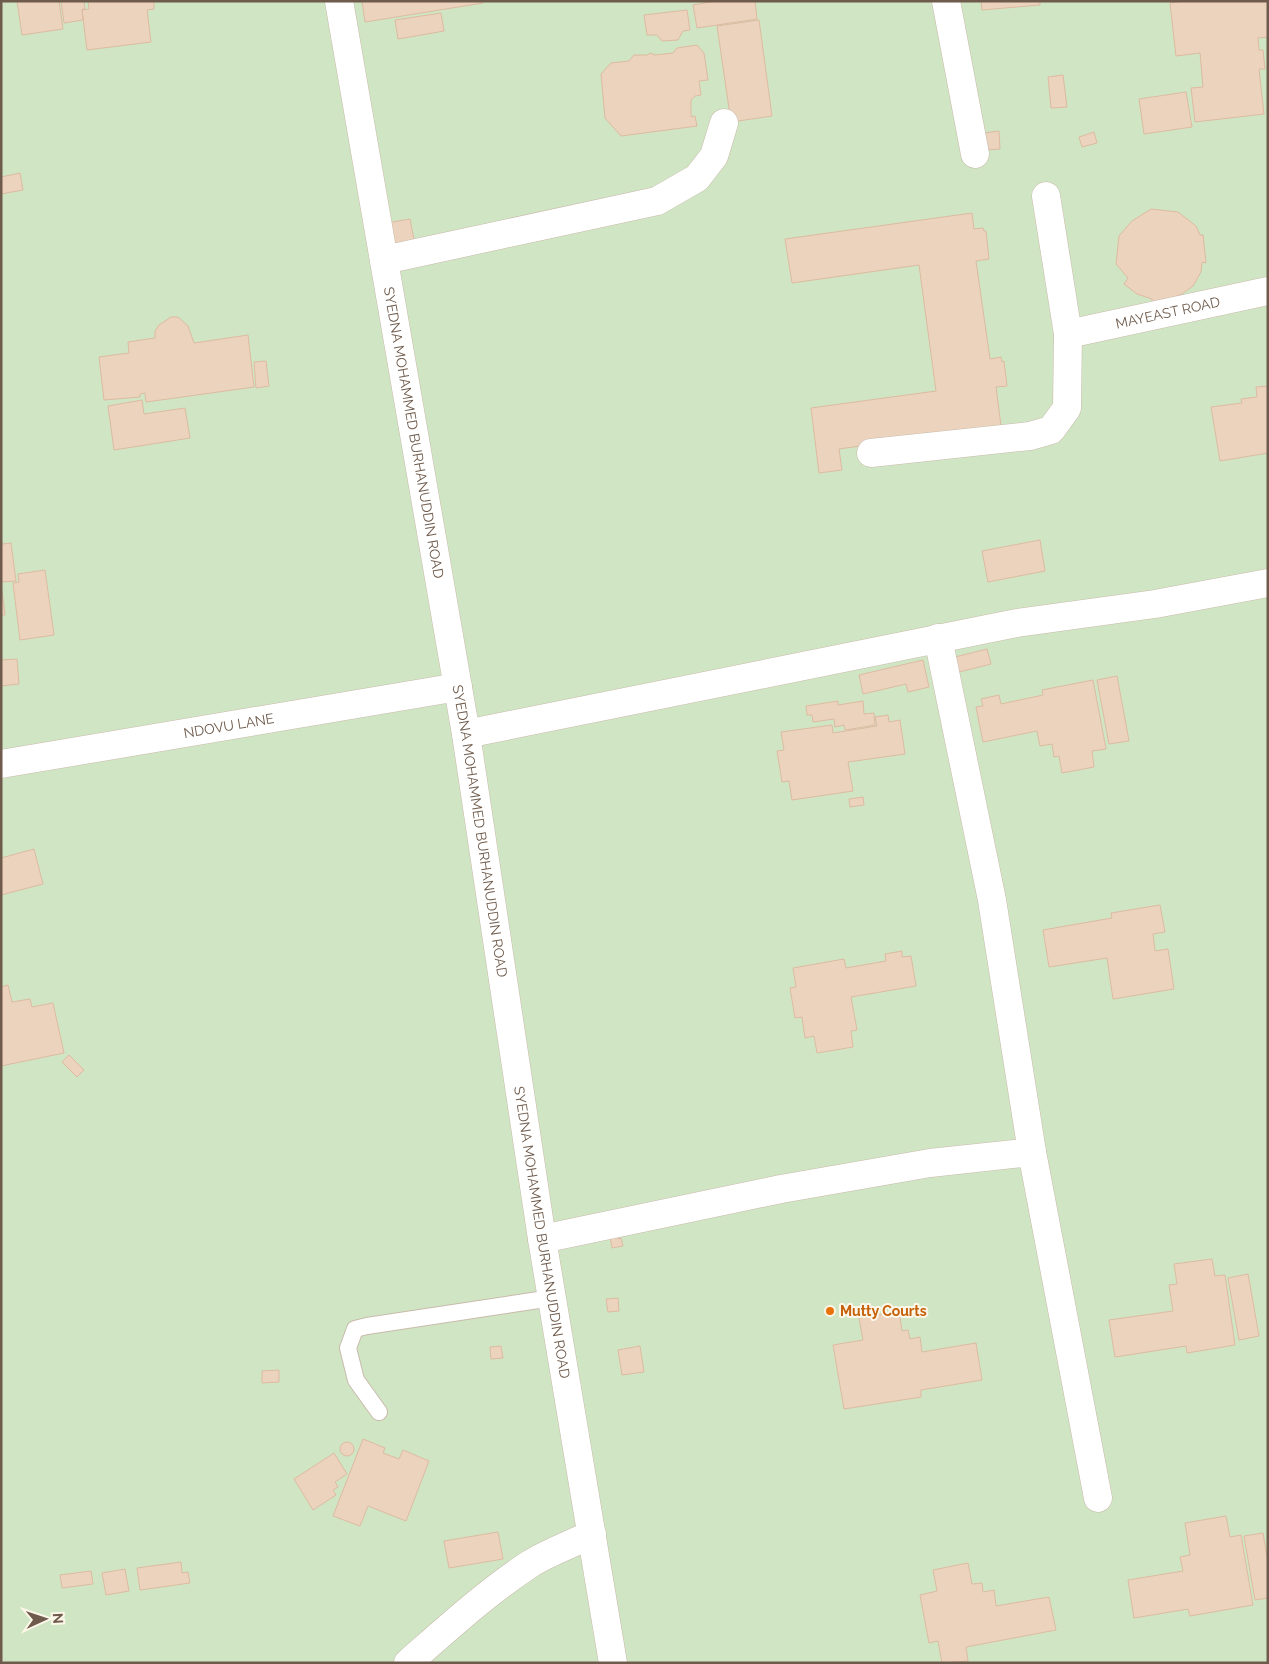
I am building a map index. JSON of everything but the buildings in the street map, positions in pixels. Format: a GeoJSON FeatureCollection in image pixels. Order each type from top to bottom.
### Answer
{"type":"FeatureCollection","features":[{"type":"Feature","properties":{"kind":"street","name":"SYEDNA MOHAMMED BURHANUDDIN ROAD"},"geometry":{"type":"LineString","coordinates":[[339,1],[466,734],[542,1239],[613,1663]]}},
{"type":"Feature","properties":{"kind":"street"},"geometry":{"type":"LineString","coordinates":[[946,1],[975,154]]}},
{"type":"Feature","properties":{"kind":"street"},"geometry":{"type":"LineString","coordinates":[[384,260],[657,201],[697,178],[714,156],[724,124]]}},
{"type":"Feature","properties":{"kind":"street"},"geometry":{"type":"LineString","coordinates":[[871,453],[1030,436],[1052,430],[1067,408],[1068,334],[1046,196]]}},
{"type":"Feature","properties":{"kind":"street","name":"MAYEAST ROAD"},"geometry":{"type":"LineString","coordinates":[[1068,334],[1268,291]]}},
{"type":"Feature","properties":{"kind":"street"},"geometry":{"type":"LineString","coordinates":[[466,734],[1017,623],[1155,604],[1268,583]]}},
{"type":"Feature","properties":{"kind":"street"},"geometry":{"type":"LineString","coordinates":[[938,638],[992,900],[1032,1152],[1098,1498]]}},
{"type":"Feature","properties":{"kind":"street","name":"NDOVU LANE"},"geometry":{"type":"LineString","coordinates":[[1,764],[458,688]]}},
{"type":"Feature","properties":{"kind":"street"},"geometry":{"type":"LineString","coordinates":[[542,1239],[781,1189],[912,1166],[1032,1152]]}},
{"type":"Feature","properties":{"kind":"street"},"geometry":{"type":"LineString","coordinates":[[408,1663],[474,1604],[501,1584],[532,1563],[592,1534]]}},
{"type":"Feature","properties":{"kind":"lane"},"geometry":{"type":"LineString","coordinates":[[379,1412],[356,1380],[348,1348],[355,1329],[552,1298]]}},
{"type":"Feature","properties":{"kind":"green space"},"geometry":{"type":"Polygon","coordinates":[[[1,1],[1268,1],[1268,1663],[1,1663],[1,1]]]}},
{"type":"Feature","properties":{"kind":"place","name":"Mutty Courts"},"geometry":{"type":"Point","coordinates":[830,1311]}}]}
